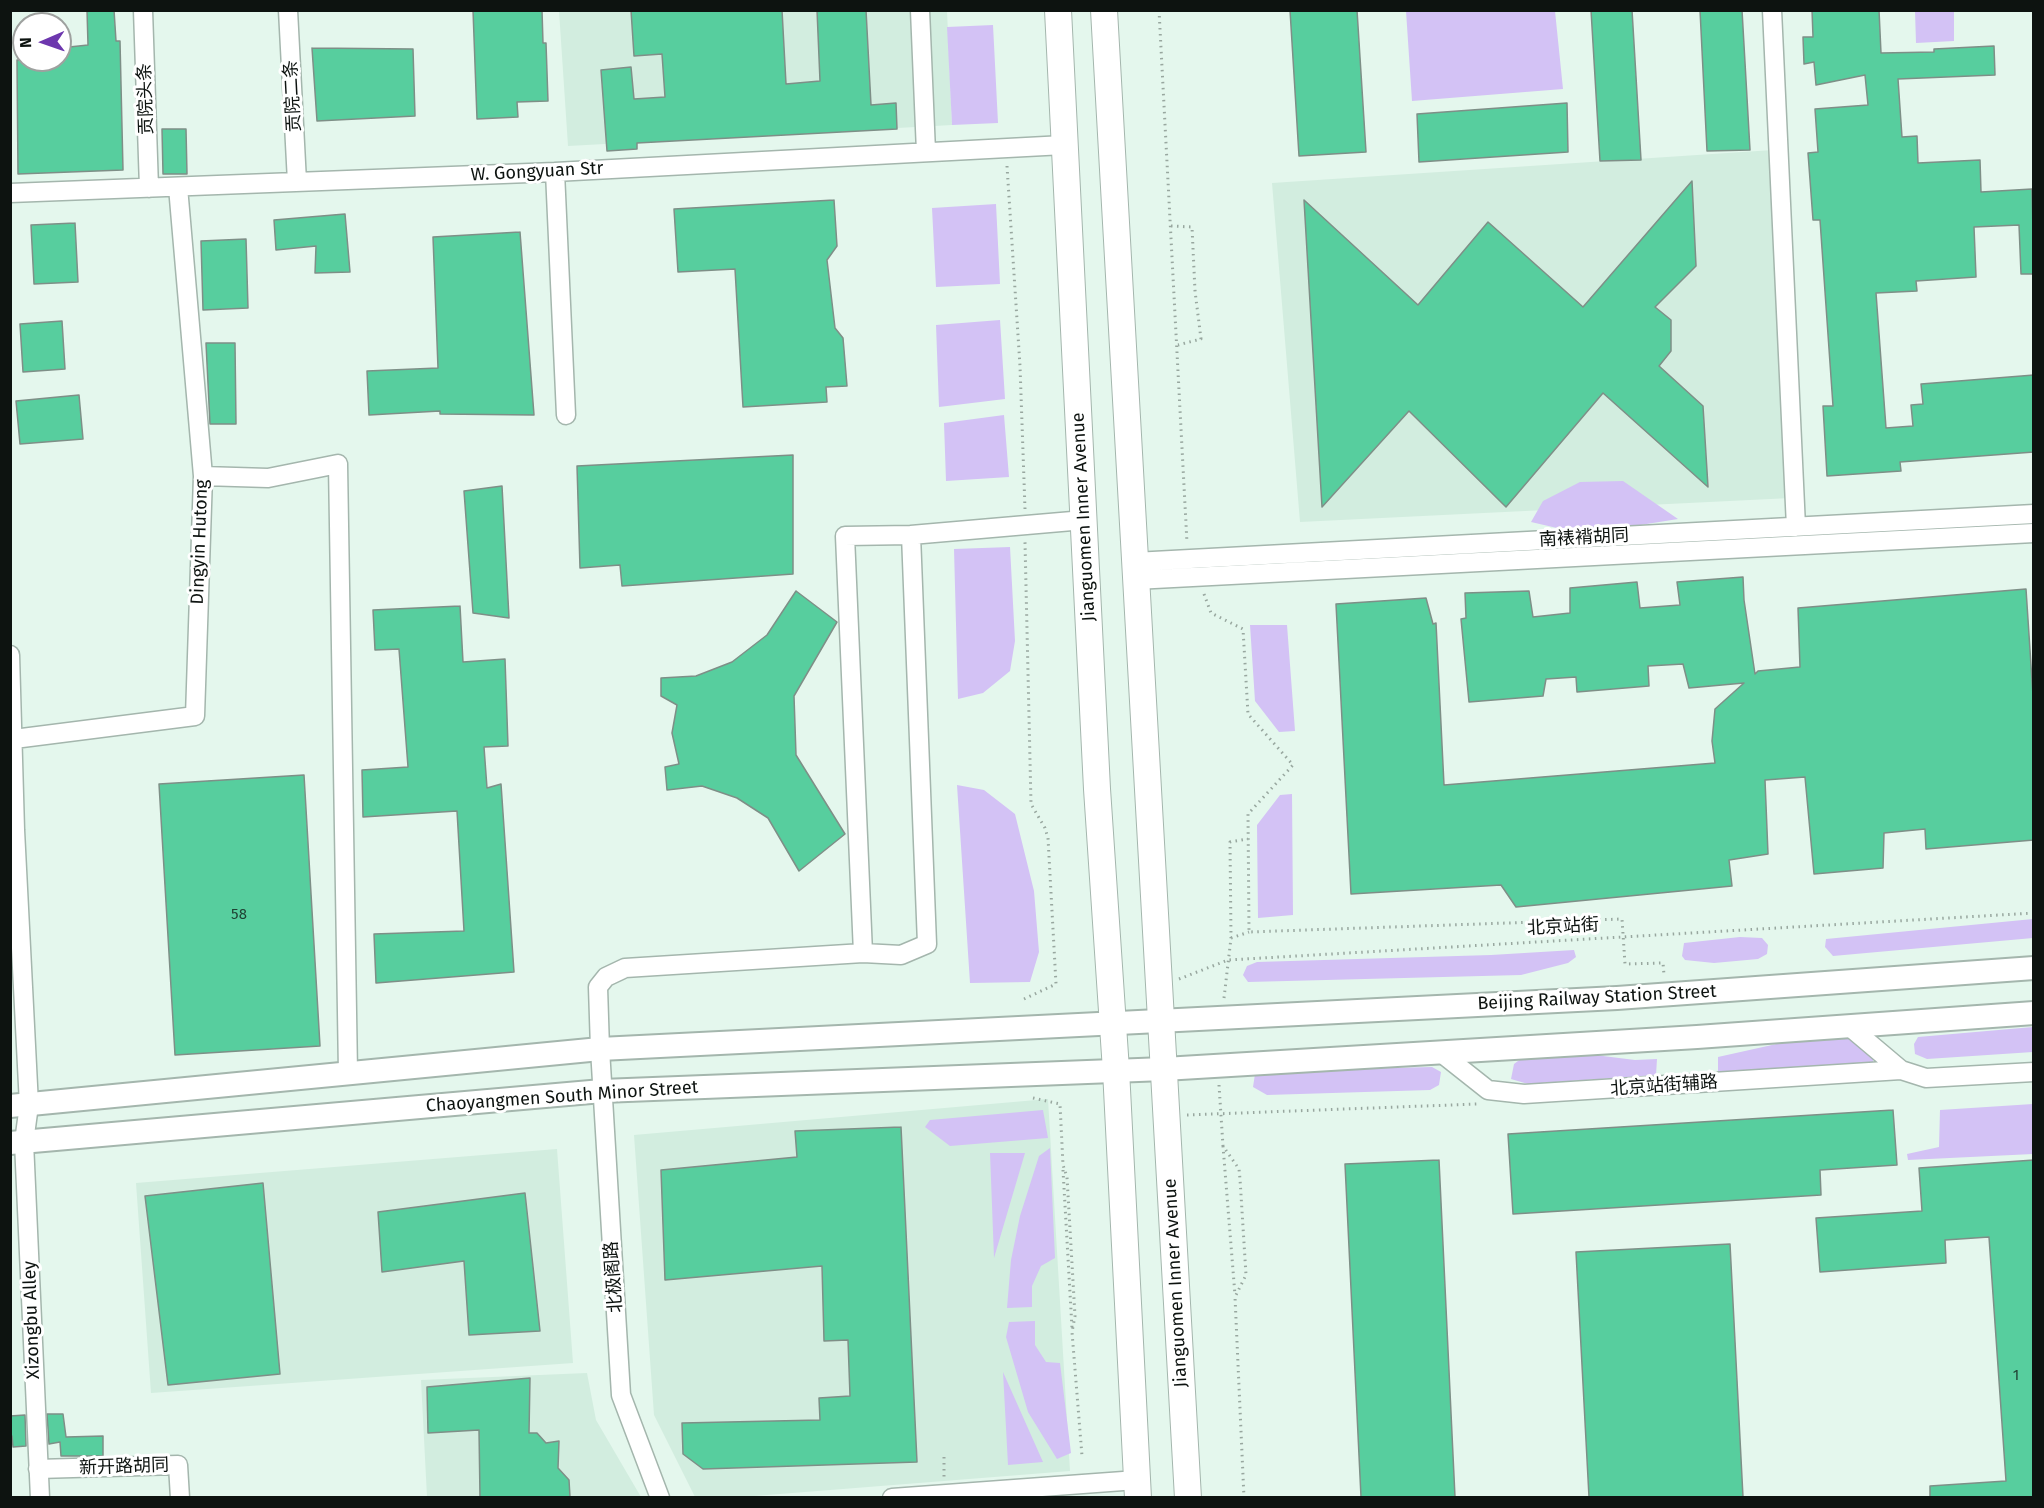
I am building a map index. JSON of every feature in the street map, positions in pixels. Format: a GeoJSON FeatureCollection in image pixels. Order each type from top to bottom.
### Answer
{"type":"FeatureCollection","features":[{"type":"Feature","properties":{"kind":"highway","name":"Jianguomen Inner Avenue"},"geometry":{"type":"LineString","coordinates":[[1058,10],[1097,789],[1116,1070]]}},
{"type":"Feature","properties":{"kind":"highway"},"geometry":{"type":"LineString","coordinates":[[1104,10],[1161,1020]]}},
{"type":"Feature","properties":{"kind":"highway","name":"Jianguomen Inner Avenue"},"geometry":{"type":"LineString","coordinates":[[1161,1020],[1188,1497]]}},
{"type":"Feature","properties":{"kind":"highway"},"geometry":{"type":"LineString","coordinates":[[1116,1070],[1137,1489]]}},
{"type":"Feature","properties":{"kind":"main road","name":"Beijing Railway Station Street"},"geometry":{"type":"LineString","coordinates":[[1112,1024],[1666,995],[2034,968]]}},
{"type":"Feature","properties":{"kind":"main road"},"geometry":{"type":"LineString","coordinates":[[1164,1069],[1850,1027],[2034,1013]]}},
{"type":"Feature","properties":{"kind":"main road"},"geometry":{"type":"LineString","coordinates":[[20,1106],[600,1049],[1112,1024]]}},
{"type":"Feature","properties":{"kind":"main road","name":"Chaoyangmen South Minor Street"},"geometry":{"type":"LineString","coordinates":[[17,1142],[602,1091],[1164,1069]]}},
{"type":"Feature","properties":{"kind":"street","name":"贡院头条"},"geometry":{"type":"LineString","coordinates":[[143,10],[148,188]]}},
{"type":"Feature","properties":{"kind":"street","name":"贡院二条"},"geometry":{"type":"LineString","coordinates":[[288,10],[297,182]]}},
{"type":"Feature","properties":{"kind":"street"},"geometry":{"type":"LineString","coordinates":[[920,10],[926,152]]}},
{"type":"Feature","properties":{"kind":"street"},"geometry":{"type":"LineString","coordinates":[[1772,10],[1796,526]]}},
{"type":"Feature","properties":{"kind":"street","name":"W. Gongyuan Str"},"geometry":{"type":"LineString","coordinates":[[10,193],[555,172],[1064,145]]}},
{"type":"Feature","properties":{"kind":"street"},"geometry":{"type":"LineString","coordinates":[[555,172],[566,415]]}},
{"type":"Feature","properties":{"kind":"street","name":"Dingyin Hutong"},"geometry":{"type":"LineString","coordinates":[[14,738],[195,716],[202,476],[178,186]]}},
{"type":"Feature","properties":{"kind":"street"},"geometry":{"type":"LineString","coordinates":[[202,476],[268,478],[338,464],[348,1073]]}},
{"type":"Feature","properties":{"kind":"street","name":"南裱褙胡同"},"geometry":{"type":"LineString","coordinates":[[1135,571],[1188,559],[2034,514]]}},
{"type":"Feature","properties":{"kind":"street"},"geometry":{"type":"LineString","coordinates":[[911,535],[927,944],[901,954],[862,953],[845,536],[911,535],[1084,520]]}},
{"type":"Feature","properties":{"kind":"street"},"geometry":{"type":"LineString","coordinates":[[1135,571],[1198,577],[2034,533]]}},
{"type":"Feature","properties":{"kind":"street","name":"Xizongbu Alley"},"geometry":{"type":"LineString","coordinates":[[10,655],[14,738],[13,830],[20,1106],[17,1142],[39,1497]]}},
{"type":"Feature","properties":{"kind":"street","name":"北极阁路"},"geometry":{"type":"LineString","coordinates":[[660,1497],[621,1395],[602,1091],[598,987],[606,977],[625,968],[862,953]]}},
{"type":"Feature","properties":{"kind":"street"},"geometry":{"type":"LineString","coordinates":[[1850,1027],[1901,1070],[1926,1078],[2034,1072]]}},
{"type":"Feature","properties":{"kind":"street","name":"北京站街辅路"},"geometry":{"type":"LineString","coordinates":[[1440,1052],[1488,1090],[1524,1094],[1901,1070]]}},
{"type":"Feature","properties":{"kind":"street","name":"新开路胡同"},"geometry":{"type":"LineString","coordinates":[[38,1469],[178,1465],[180,1497]]}},
{"type":"Feature","properties":{"kind":"street"},"geometry":{"type":"LineString","coordinates":[[892,1497],[1137,1489]]}},
{"type":"Feature","properties":{"kind":"path"},"geometry":{"type":"LineString","coordinates":[[1159,10],[1188,559]]}},
{"type":"Feature","properties":{"kind":"path"},"geometry":{"type":"LineString","coordinates":[[1007,166],[1020,366],[1031,804],[1048,838],[1056,984],[1024,999]]}},
{"type":"Feature","properties":{"kind":"path"},"geometry":{"type":"LineString","coordinates":[[1171,226],[1192,227],[1195,291],[1201,339],[1178,345]]}},
{"type":"Feature","properties":{"kind":"path"},"geometry":{"type":"LineString","coordinates":[[1198,577],[1211,613],[1243,629],[1248,714],[1293,765],[1248,814],[1249,932]]}},
{"type":"Feature","properties":{"kind":"path"},"geometry":{"type":"LineString","coordinates":[[1248,839],[1230,842],[1231,938],[1249,932],[1622,919],[1625,964],[1663,963],[1666,995]]}},
{"type":"Feature","properties":{"kind":"path","name":"北京站街"},"geometry":{"type":"LineString","coordinates":[[1159,987],[1228,960],[2034,913]]}},
{"type":"Feature","properties":{"kind":"path"},"geometry":{"type":"LineString","coordinates":[[1033,1098],[1060,1104],[1063,1165],[1067,1177],[1075,1305],[1072,1332],[1082,1456]]}},
{"type":"Feature","properties":{"kind":"path"},"geometry":{"type":"LineString","coordinates":[[1167,1116],[1479,1104]]}},
{"type":"Feature","properties":{"kind":"path"},"geometry":{"type":"LineString","coordinates":[[1223,1146],[1235,1297],[1245,1497]]}},
{"type":"Feature","properties":{"kind":"path"},"geometry":{"type":"LineString","coordinates":[[1235,1297],[1246,1275],[1240,1179]]}},
{"type":"Feature","properties":{"kind":"shaded area"},"geometry":{"type":"Polygon","coordinates":[[[559,11],[947,11],[952,125],[568,146],[559,11]]]}},
{"type":"Feature","properties":{"kind":"shaded area"},"geometry":{"type":"Polygon","coordinates":[[[1406,11],[1555,11],[1563,89],[1412,101],[1406,11]]]}},
{"type":"Feature","properties":{"kind":"shaded area"},"geometry":{"type":"Polygon","coordinates":[[[1915,11],[1954,11],[1954,41],[1916,43],[1915,11]]]}},
{"type":"Feature","properties":{"kind":"shaded area"},"geometry":{"type":"Polygon","coordinates":[[[993,25],[998,123],[952,125],[947,27],[993,25]]]}},
{"type":"Feature","properties":{"kind":"shaded area"},"geometry":{"type":"Polygon","coordinates":[[[1773,150],[1791,498],[1300,522],[1272,183],[1773,150]]]}},
{"type":"Feature","properties":{"kind":"shaded area"},"geometry":{"type":"Polygon","coordinates":[[[996,204],[1000,284],[936,287],[932,208],[996,204]]]}},
{"type":"Feature","properties":{"kind":"shaded area"},"geometry":{"type":"Polygon","coordinates":[[[1000,320],[1005,399],[939,407],[936,325],[1000,320]]]}},
{"type":"Feature","properties":{"kind":"shaded area"},"geometry":{"type":"Polygon","coordinates":[[[1004,415],[1009,477],[946,481],[944,423],[1004,415]]]}},
{"type":"Feature","properties":{"kind":"shaded area"},"geometry":{"type":"Polygon","coordinates":[[[1623,481],[1678,519],[1609,530],[1557,528],[1531,522],[1543,501],[1580,482],[1623,481]]]}},
{"type":"Feature","properties":{"kind":"shaded area"},"geometry":{"type":"Polygon","coordinates":[[[1010,547],[1015,641],[1010,671],[983,693],[958,699],[954,549],[1010,547]]]}},
{"type":"Feature","properties":{"kind":"shaded area"},"geometry":{"type":"Polygon","coordinates":[[[1250,625],[1287,625],[1295,731],[1279,732],[1255,701],[1250,625]]]}},
{"type":"Feature","properties":{"kind":"shaded area"},"geometry":{"type":"Polygon","coordinates":[[[957,785],[984,790],[1015,814],[1034,891],[1039,952],[1030,982],[970,983],[957,785]]]}},
{"type":"Feature","properties":{"kind":"shaded area"},"geometry":{"type":"Polygon","coordinates":[[[1292,794],[1293,915],[1258,918],[1257,825],[1280,795],[1292,794]]]}},
{"type":"Feature","properties":{"kind":"shaded area"},"geometry":{"type":"Polygon","coordinates":[[[2033,919],[2033,938],[1833,956],[1825,947],[1826,939],[2033,919]]]}},
{"type":"Feature","properties":{"kind":"shaded area"},"geometry":{"type":"Polygon","coordinates":[[[1740,937],[1762,938],[1768,945],[1767,954],[1758,959],[1714,963],[1685,960],[1682,956],[1684,943],[1740,937]]]}},
{"type":"Feature","properties":{"kind":"shaded area"},"geometry":{"type":"Polygon","coordinates":[[[1574,950],[1576,957],[1568,963],[1521,975],[1248,982],[1243,975],[1247,966],[1257,962],[1491,955],[1574,950]]]}},
{"type":"Feature","properties":{"kind":"shaded area"},"geometry":{"type":"Polygon","coordinates":[[[2033,1027],[2033,1052],[1927,1059],[1915,1054],[1914,1044],[1918,1037],[2033,1027]]]}},
{"type":"Feature","properties":{"kind":"shaded area"},"geometry":{"type":"Polygon","coordinates":[[[1860,1038],[1874,1046],[1873,1062],[1718,1073],[1718,1057],[1781,1043],[1860,1038]]]}},
{"type":"Feature","properties":{"kind":"shaded area"},"geometry":{"type":"Polygon","coordinates":[[[1587,1054],[1635,1060],[1657,1059],[1656,1075],[1528,1084],[1511,1079],[1514,1064],[1522,1058],[1587,1054]]]}},
{"type":"Feature","properties":{"kind":"shaded area"},"geometry":{"type":"Polygon","coordinates":[[[1432,1067],[1441,1072],[1439,1085],[1430,1090],[1267,1095],[1253,1087],[1255,1074],[1267,1071],[1432,1067]]]}},
{"type":"Feature","properties":{"kind":"shaded area"},"geometry":{"type":"Polygon","coordinates":[[[1048,1099],[1070,1471],[742,1497],[695,1497],[654,1415],[634,1135],[1048,1099]]]}},
{"type":"Feature","properties":{"kind":"shaded area"},"geometry":{"type":"Polygon","coordinates":[[[2033,1104],[2033,1154],[1908,1160],[1907,1154],[1939,1147],[1940,1110],[2033,1104]]]}},
{"type":"Feature","properties":{"kind":"shaded area"},"geometry":{"type":"Polygon","coordinates":[[[1043,1110],[1048,1138],[950,1146],[925,1127],[930,1120],[1043,1110]]]}},
{"type":"Feature","properties":{"kind":"shaded area"},"geometry":{"type":"Polygon","coordinates":[[[1050,1148],[1055,1258],[1041,1266],[1032,1286],[1032,1307],[1007,1308],[1011,1260],[1020,1216],[1039,1156],[1050,1148]]]}},
{"type":"Feature","properties":{"kind":"shaded area"},"geometry":{"type":"Polygon","coordinates":[[[557,1149],[573,1363],[151,1393],[136,1183],[557,1149]]]}},
{"type":"Feature","properties":{"kind":"shaded area"},"geometry":{"type":"Polygon","coordinates":[[[990,1153],[1025,1153],[994,1258],[990,1153]]]}},
{"type":"Feature","properties":{"kind":"shaded area"},"geometry":{"type":"Polygon","coordinates":[[[1035,1321],[1035,1345],[1046,1362],[1060,1363],[1071,1453],[1057,1459],[1028,1412],[1006,1337],[1009,1322],[1035,1321]]]}},
{"type":"Feature","properties":{"kind":"shaded area"},"geometry":{"type":"Polygon","coordinates":[[[1003,1372],[1043,1462],[1008,1465],[1003,1372]]]}},
{"type":"Feature","properties":{"kind":"shaded area"},"geometry":{"type":"Polygon","coordinates":[[[587,1373],[596,1420],[641,1497],[427,1497],[421,1380],[587,1373]]]}},
{"type":"Feature","properties":{"kind":"building"},"geometry":{"type":"Polygon","coordinates":[[[87,10],[114,10],[116,41],[120,41],[123,170],[18,174],[17,72],[72,72],[72,47],[88,45],[87,10]]]}},
{"type":"Feature","properties":{"kind":"building"},"geometry":{"type":"Polygon","coordinates":[[[473,10],[542,10],[543,43],[546,43],[548,101],[517,102],[518,117],[477,119],[473,10]]]}},
{"type":"Feature","properties":{"kind":"building"},"geometry":{"type":"Polygon","coordinates":[[[631,10],[782,10],[786,84],[820,81],[817,10],[866,10],[871,105],[896,103],[897,129],[637,143],[637,149],[607,151],[601,70],[631,67],[634,99],[665,97],[662,54],[634,56],[631,10]]]}},
{"type":"Feature","properties":{"kind":"building"},"geometry":{"type":"Polygon","coordinates":[[[1290,10],[1357,10],[1366,152],[1299,156],[1290,10]]]}},
{"type":"Feature","properties":{"kind":"building"},"geometry":{"type":"Polygon","coordinates":[[[1591,10],[1632,10],[1641,160],[1600,161],[1591,10]]]}},
{"type":"Feature","properties":{"kind":"building"},"geometry":{"type":"Polygon","coordinates":[[[1700,10],[1742,10],[1750,150],[1707,151],[1700,10]]]}},
{"type":"Feature","properties":{"kind":"building"},"geometry":{"type":"Polygon","coordinates":[[[1812,10],[1879,10],[1881,53],[1934,52],[1934,49],[1994,46],[1995,75],[1898,79],[1902,137],[1917,136],[1918,163],[1980,160],[1981,192],[2032,189],[2034,274],[2021,274],[2019,225],[1974,227],[1976,277],[1916,281],[1917,291],[1876,293],[1886,428],[1913,426],[1911,405],[1923,404],[1921,384],[2034,375],[2034,452],[1900,462],[1901,471],[1827,476],[1823,406],[1833,406],[1820,220],[1813,220],[1808,153],[1818,152],[1815,109],[1868,105],[1865,75],[1816,85],[1814,62],[1804,64],[1803,37],[1813,37],[1812,10]]]}},
{"type":"Feature","properties":{"kind":"building"},"geometry":{"type":"Polygon","coordinates":[[[312,48],[413,49],[415,116],[317,121],[312,48]]]}},
{"type":"Feature","properties":{"kind":"building"},"geometry":{"type":"Polygon","coordinates":[[[1567,103],[1568,152],[1419,162],[1417,114],[1567,103]]]}},
{"type":"Feature","properties":{"kind":"building"},"geometry":{"type":"Polygon","coordinates":[[[162,129],[186,129],[187,174],[163,174],[162,129]]]}},
{"type":"Feature","properties":{"kind":"building"},"geometry":{"type":"Polygon","coordinates":[[[1692,181],[1696,266],[1655,307],[1671,320],[1671,351],[1659,366],[1703,406],[1708,487],[1603,393],[1506,507],[1409,411],[1322,507],[1304,200],[1418,305],[1488,222],[1583,307],[1692,181]]]}},
{"type":"Feature","properties":{"kind":"building"},"geometry":{"type":"Polygon","coordinates":[[[834,200],[837,246],[827,260],[835,328],[843,338],[847,386],[826,387],[827,402],[743,407],[735,269],[678,272],[674,209],[834,200]]]}},
{"type":"Feature","properties":{"kind":"building"},"geometry":{"type":"Polygon","coordinates":[[[345,214],[350,272],[315,273],[316,246],[276,250],[274,220],[345,214]]]}},
{"type":"Feature","properties":{"kind":"building"},"geometry":{"type":"Polygon","coordinates":[[[75,223],[78,282],[34,284],[31,225],[75,223]]]}},
{"type":"Feature","properties":{"kind":"building"},"geometry":{"type":"Polygon","coordinates":[[[520,232],[534,415],[440,414],[440,411],[369,415],[367,371],[438,368],[433,237],[520,232]]]}},
{"type":"Feature","properties":{"kind":"building"},"geometry":{"type":"Polygon","coordinates":[[[246,239],[248,308],[203,310],[201,241],[246,239]]]}},
{"type":"Feature","properties":{"kind":"building"},"geometry":{"type":"Polygon","coordinates":[[[62,321],[65,369],[23,372],[20,324],[62,321]]]}},
{"type":"Feature","properties":{"kind":"building"},"geometry":{"type":"Polygon","coordinates":[[[206,343],[235,343],[236,424],[210,424],[206,343]]]}},
{"type":"Feature","properties":{"kind":"building"},"geometry":{"type":"Polygon","coordinates":[[[79,395],[83,439],[20,444],[16,401],[79,395]]]}},
{"type":"Feature","properties":{"kind":"building"},"geometry":{"type":"Polygon","coordinates":[[[793,455],[793,574],[622,586],[620,565],[580,568],[577,466],[793,455]]]}},
{"type":"Feature","properties":{"kind":"building"},"geometry":{"type":"Polygon","coordinates":[[[502,486],[509,618],[473,613],[464,491],[502,486]]]}},
{"type":"Feature","properties":{"kind":"building"},"geometry":{"type":"Polygon","coordinates":[[[1743,577],[1744,600],[1755,674],[1758,671],[1800,667],[1798,608],[2026,589],[2034,711],[2034,840],[1926,849],[1925,829],[1884,833],[1883,868],[1814,874],[1805,777],[1765,780],[1768,854],[1729,860],[1732,886],[1516,907],[1501,885],[1351,894],[1336,604],[1426,598],[1433,624],[1436,623],[1444,785],[1715,763],[1712,741],[1715,709],[1744,683],[1689,688],[1683,664],[1648,666],[1649,686],[1577,692],[1576,677],[1546,679],[1543,696],[1469,702],[1461,619],[1466,618],[1465,593],[1529,591],[1533,617],[1570,613],[1570,588],[1637,582],[1640,608],[1680,605],[1677,582],[1743,577]]]}},
{"type":"Feature","properties":{"kind":"building"},"geometry":{"type":"Polygon","coordinates":[[[796,591],[837,622],[794,696],[796,755],[845,834],[799,871],[768,818],[737,798],[702,786],[667,790],[665,767],[679,764],[672,733],[677,705],[661,696],[661,678],[696,676],[732,662],[767,635],[796,591]]]}},
{"type":"Feature","properties":{"kind":"building"},"geometry":{"type":"Polygon","coordinates":[[[460,606],[463,662],[505,659],[508,746],[484,747],[487,788],[501,784],[514,972],[376,983],[374,934],[464,931],[457,811],[363,817],[362,770],[408,767],[399,649],[375,650],[373,610],[460,606]]]}},
{"type":"Feature","properties":{"kind":"building"},"geometry":{"type":"Polygon","coordinates":[[[304,775],[320,1046],[175,1055],[159,784],[304,775]]]}},
{"type":"Feature","properties":{"kind":"building"},"geometry":{"type":"Polygon","coordinates":[[[1893,1110],[1897,1165],[1820,1170],[1821,1195],[1513,1214],[1508,1134],[1893,1110]]]}},
{"type":"Feature","properties":{"kind":"building"},"geometry":{"type":"Polygon","coordinates":[[[901,1127],[917,1462],[703,1469],[683,1454],[682,1423],[820,1420],[819,1398],[850,1396],[848,1340],[824,1341],[822,1266],[665,1280],[661,1170],[797,1157],[795,1131],[901,1127]]]}},
{"type":"Feature","properties":{"kind":"building"},"geometry":{"type":"Polygon","coordinates":[[[1439,1160],[1455,1497],[1361,1497],[1345,1164],[1439,1160]]]}},
{"type":"Feature","properties":{"kind":"building"},"geometry":{"type":"Polygon","coordinates":[[[2034,1160],[2034,1497],[1930,1497],[1930,1486],[2006,1481],[1989,1237],[1945,1240],[1946,1263],[1820,1272],[1816,1218],[1922,1211],[1919,1168],[2034,1160]]]}},
{"type":"Feature","properties":{"kind":"building"},"geometry":{"type":"Polygon","coordinates":[[[263,1183],[280,1374],[168,1385],[145,1196],[263,1183]]]}},
{"type":"Feature","properties":{"kind":"building"},"geometry":{"type":"Polygon","coordinates":[[[525,1193],[540,1331],[469,1335],[464,1261],[382,1272],[378,1212],[525,1193]]]}},
{"type":"Feature","properties":{"kind":"building"},"geometry":{"type":"Polygon","coordinates":[[[1730,1244],[1743,1497],[1589,1497],[1576,1252],[1730,1244]]]}},
{"type":"Feature","properties":{"kind":"building"},"geometry":{"type":"Polygon","coordinates":[[[530,1378],[529,1433],[537,1433],[546,1443],[559,1441],[558,1468],[569,1480],[570,1497],[480,1497],[479,1430],[428,1433],[427,1387],[530,1378]]]}},
{"type":"Feature","properties":{"kind":"building"},"geometry":{"type":"Polygon","coordinates":[[[47,1414],[63,1414],[66,1437],[103,1436],[103,1456],[61,1456],[60,1442],[49,1444],[47,1414]]]}},
{"type":"Feature","properties":{"kind":"building"},"geometry":{"type":"Polygon","coordinates":[[[25,1415],[26,1446],[13,1447],[12,1436],[10,1436],[10,1416],[25,1415]]]}}]}
